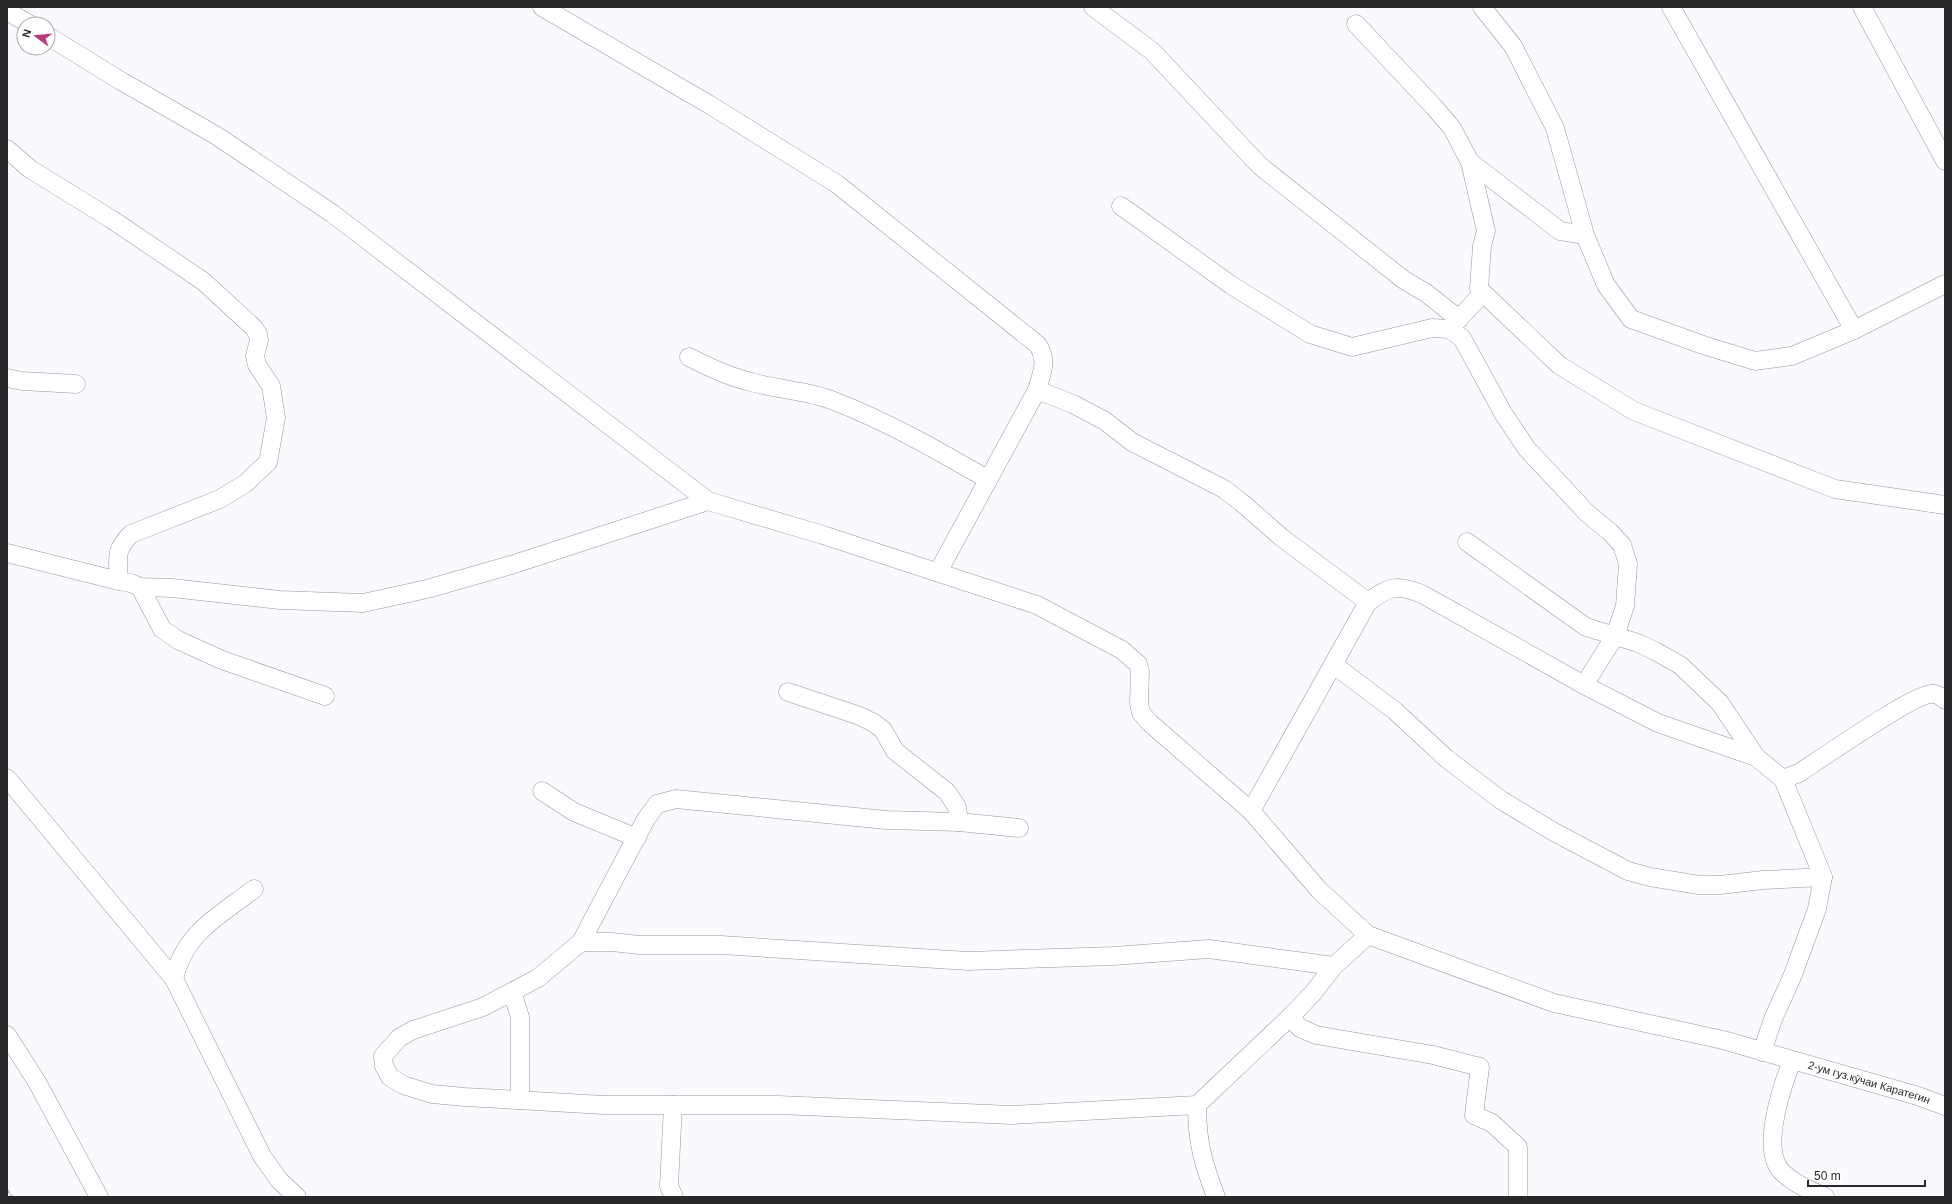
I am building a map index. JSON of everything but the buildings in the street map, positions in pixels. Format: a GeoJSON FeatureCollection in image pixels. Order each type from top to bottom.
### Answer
{"type":"FeatureCollection","features":[{"type":"Feature","properties":{"kind":"street"},"geometry":{"type":"LineString","coordinates":[[542,7],[710,105],[836,184],[1038,345],[1043,354],[1044,363],[1036,390],[938,572]]}},
{"type":"Feature","properties":{"kind":"street"},"geometry":{"type":"LineString","coordinates":[[1093,7],[1152,51],[1260,166],[1404,280],[1426,294],[1454,324],[1503,414],[1527,449],[1581,508],[1622,545],[1628,564],[1625,606],[1615,636],[1584,685]]}},
{"type":"Feature","properties":{"kind":"street"},"geometry":{"type":"LineString","coordinates":[[1482,7],[1513,46],[1556,128],[1585,235],[1606,285],[1631,319],[1704,345],[1755,361],[1792,356],[1854,330],[1945,284]]}},
{"type":"Feature","properties":{"kind":"street"},"geometry":{"type":"LineString","coordinates":[[1671,7],[1854,330]]}},
{"type":"Feature","properties":{"kind":"street"},"geometry":{"type":"LineString","coordinates":[[1862,7],[1945,161]]}},
{"type":"Feature","properties":{"kind":"street"},"geometry":{"type":"LineString","coordinates":[[7,11],[16,16]]}},
{"type":"Feature","properties":{"kind":"street"},"geometry":{"type":"LineString","coordinates":[[1356,24],[1452,128],[1470,162],[1486,231],[1482,246],[1479,289],[1559,365],[1634,410],[1835,489],[1945,505]]}},
{"type":"Feature","properties":{"kind":"street"},"geometry":{"type":"LineString","coordinates":[[56,41],[120,81],[217,136],[333,214],[708,501],[823,535],[1037,605],[1122,650],[1138,664],[1140,671],[1139,703],[1141,713],[1150,724],[1251,811],[1319,890],[1368,935],[1334,966],[1313,993],[1290,1017],[1197,1105],[1012,1115],[779,1105],[604,1105],[432,1094],[403,1085],[390,1077],[384,1066],[383,1056],[399,1038],[413,1030],[483,1007],[512,992],[538,978],[581,942],[646,819],[657,804],[676,799],[886,820],[959,822],[1020,828]]}},
{"type":"Feature","properties":{"kind":"street"},"geometry":{"type":"LineString","coordinates":[[7,150],[30,168],[111,219],[203,281],[254,328],[259,340],[255,356],[257,365],[271,386],[276,418],[268,462],[246,484],[220,499],[131,534],[120,544],[117,556],[119,581]]}},
{"type":"Feature","properties":{"kind":"street"},"geometry":{"type":"LineString","coordinates":[[1470,162],[1560,231],[1585,235]]}},
{"type":"Feature","properties":{"kind":"street"},"geometry":{"type":"LineString","coordinates":[[1120,206],[1232,286],[1310,334],[1352,347],[1454,324],[1484,293]]}},
{"type":"Feature","properties":{"kind":"street"},"geometry":{"type":"LineString","coordinates":[[689,357],[702,364],[750,382],[802,391],[833,400],[918,438],[987,479]]}},
{"type":"Feature","properties":{"kind":"street"},"geometry":{"type":"LineString","coordinates":[[7,378],[22,381],[76,384]]}},
{"type":"Feature","properties":{"kind":"street"},"geometry":{"type":"LineString","coordinates":[[1036,390],[1073,404],[1105,421],[1132,442],[1224,489],[1281,537],[1368,602]]}},
{"type":"Feature","properties":{"kind":"street"},"geometry":{"type":"LineString","coordinates":[[7,553],[131,583],[140,587],[172,588],[280,600],[363,603],[427,589],[512,565],[708,501]]}},
{"type":"Feature","properties":{"kind":"street"},"geometry":{"type":"LineString","coordinates":[[1467,542],[1586,627],[1655,651],[1680,665],[1720,703],[1756,757],[1784,779],[1823,877],[1817,909],[1792,977],[1773,1019],[1762,1052]]}},
{"type":"Feature","properties":{"kind":"street"},"geometry":{"type":"LineString","coordinates":[[140,587],[162,629],[178,640],[222,660],[325,696]]}},
{"type":"Feature","properties":{"kind":"street"},"geometry":{"type":"LineString","coordinates":[[1251,811],[1368,602],[1384,591],[1394,587],[1406,588],[1429,597],[1584,685],[1658,723],[1756,757]]}},
{"type":"Feature","properties":{"kind":"street"},"geometry":{"type":"LineString","coordinates":[[1334,665],[1395,710],[1447,759],[1501,800],[1554,832],[1628,871],[1650,877],[1699,885],[1720,885],[1763,880],[1823,877]]}},
{"type":"Feature","properties":{"kind":"street"},"geometry":{"type":"LineString","coordinates":[[788,692],[860,716],[874,723],[883,730],[895,751],[947,792],[957,807],[959,822]]}},
{"type":"Feature","properties":{"kind":"street"},"geometry":{"type":"LineString","coordinates":[[1784,779],[1799,773],[1920,698],[1931,694],[1945,700]]}},
{"type":"Feature","properties":{"kind":"street"},"geometry":{"type":"LineString","coordinates":[[7,778],[174,979],[262,1156],[279,1180],[297,1197]]}},
{"type":"Feature","properties":{"kind":"street"},"geometry":{"type":"LineString","coordinates":[[542,791],[574,812],[637,838]]}},
{"type":"Feature","properties":{"kind":"street"},"geometry":{"type":"LineString","coordinates":[[174,979],[177,964],[188,944],[207,924],[254,890]]}},
{"type":"Feature","properties":{"kind":"street","name":"2-ум гуз.кӯчаи Каратегин"},"geometry":{"type":"LineString","coordinates":[[1368,935],[1554,1003],[1722,1040],[1918,1096],[1945,1106]]}},
{"type":"Feature","properties":{"kind":"street"},"geometry":{"type":"LineString","coordinates":[[581,942],[612,942],[639,945],[721,945],[968,961],[1112,956],[1209,949],[1334,966]]}},
{"type":"Feature","properties":{"kind":"street"},"geometry":{"type":"LineString","coordinates":[[512,992],[520,1017],[520,1100]]}},
{"type":"Feature","properties":{"kind":"street"},"geometry":{"type":"LineString","coordinates":[[1290,1017],[1300,1028],[1316,1036],[1433,1055],[1480,1067],[1474,1114],[1492,1123],[1518,1147],[1518,1197]]}},
{"type":"Feature","properties":{"kind":"street"},"geometry":{"type":"LineString","coordinates":[[7,1035],[37,1082],[99,1197]]}},
{"type":"Feature","properties":{"kind":"street"},"geometry":{"type":"LineString","coordinates":[[1792,1061],[1782,1086],[1775,1114],[1773,1135],[1774,1156],[1781,1172],[1799,1184],[1824,1197]]}},
{"type":"Feature","properties":{"kind":"street"},"geometry":{"type":"LineString","coordinates":[[673,1105],[669,1186],[674,1197]]}},
{"type":"Feature","properties":{"kind":"street"},"geometry":{"type":"LineString","coordinates":[[1197,1105],[1197,1128],[1201,1153],[1216,1197]]}},
{"type":"Feature","properties":{"kind":"path"},"geometry":{"type":"LineString","coordinates":[[7,1190],[12,1197]]}}]}
